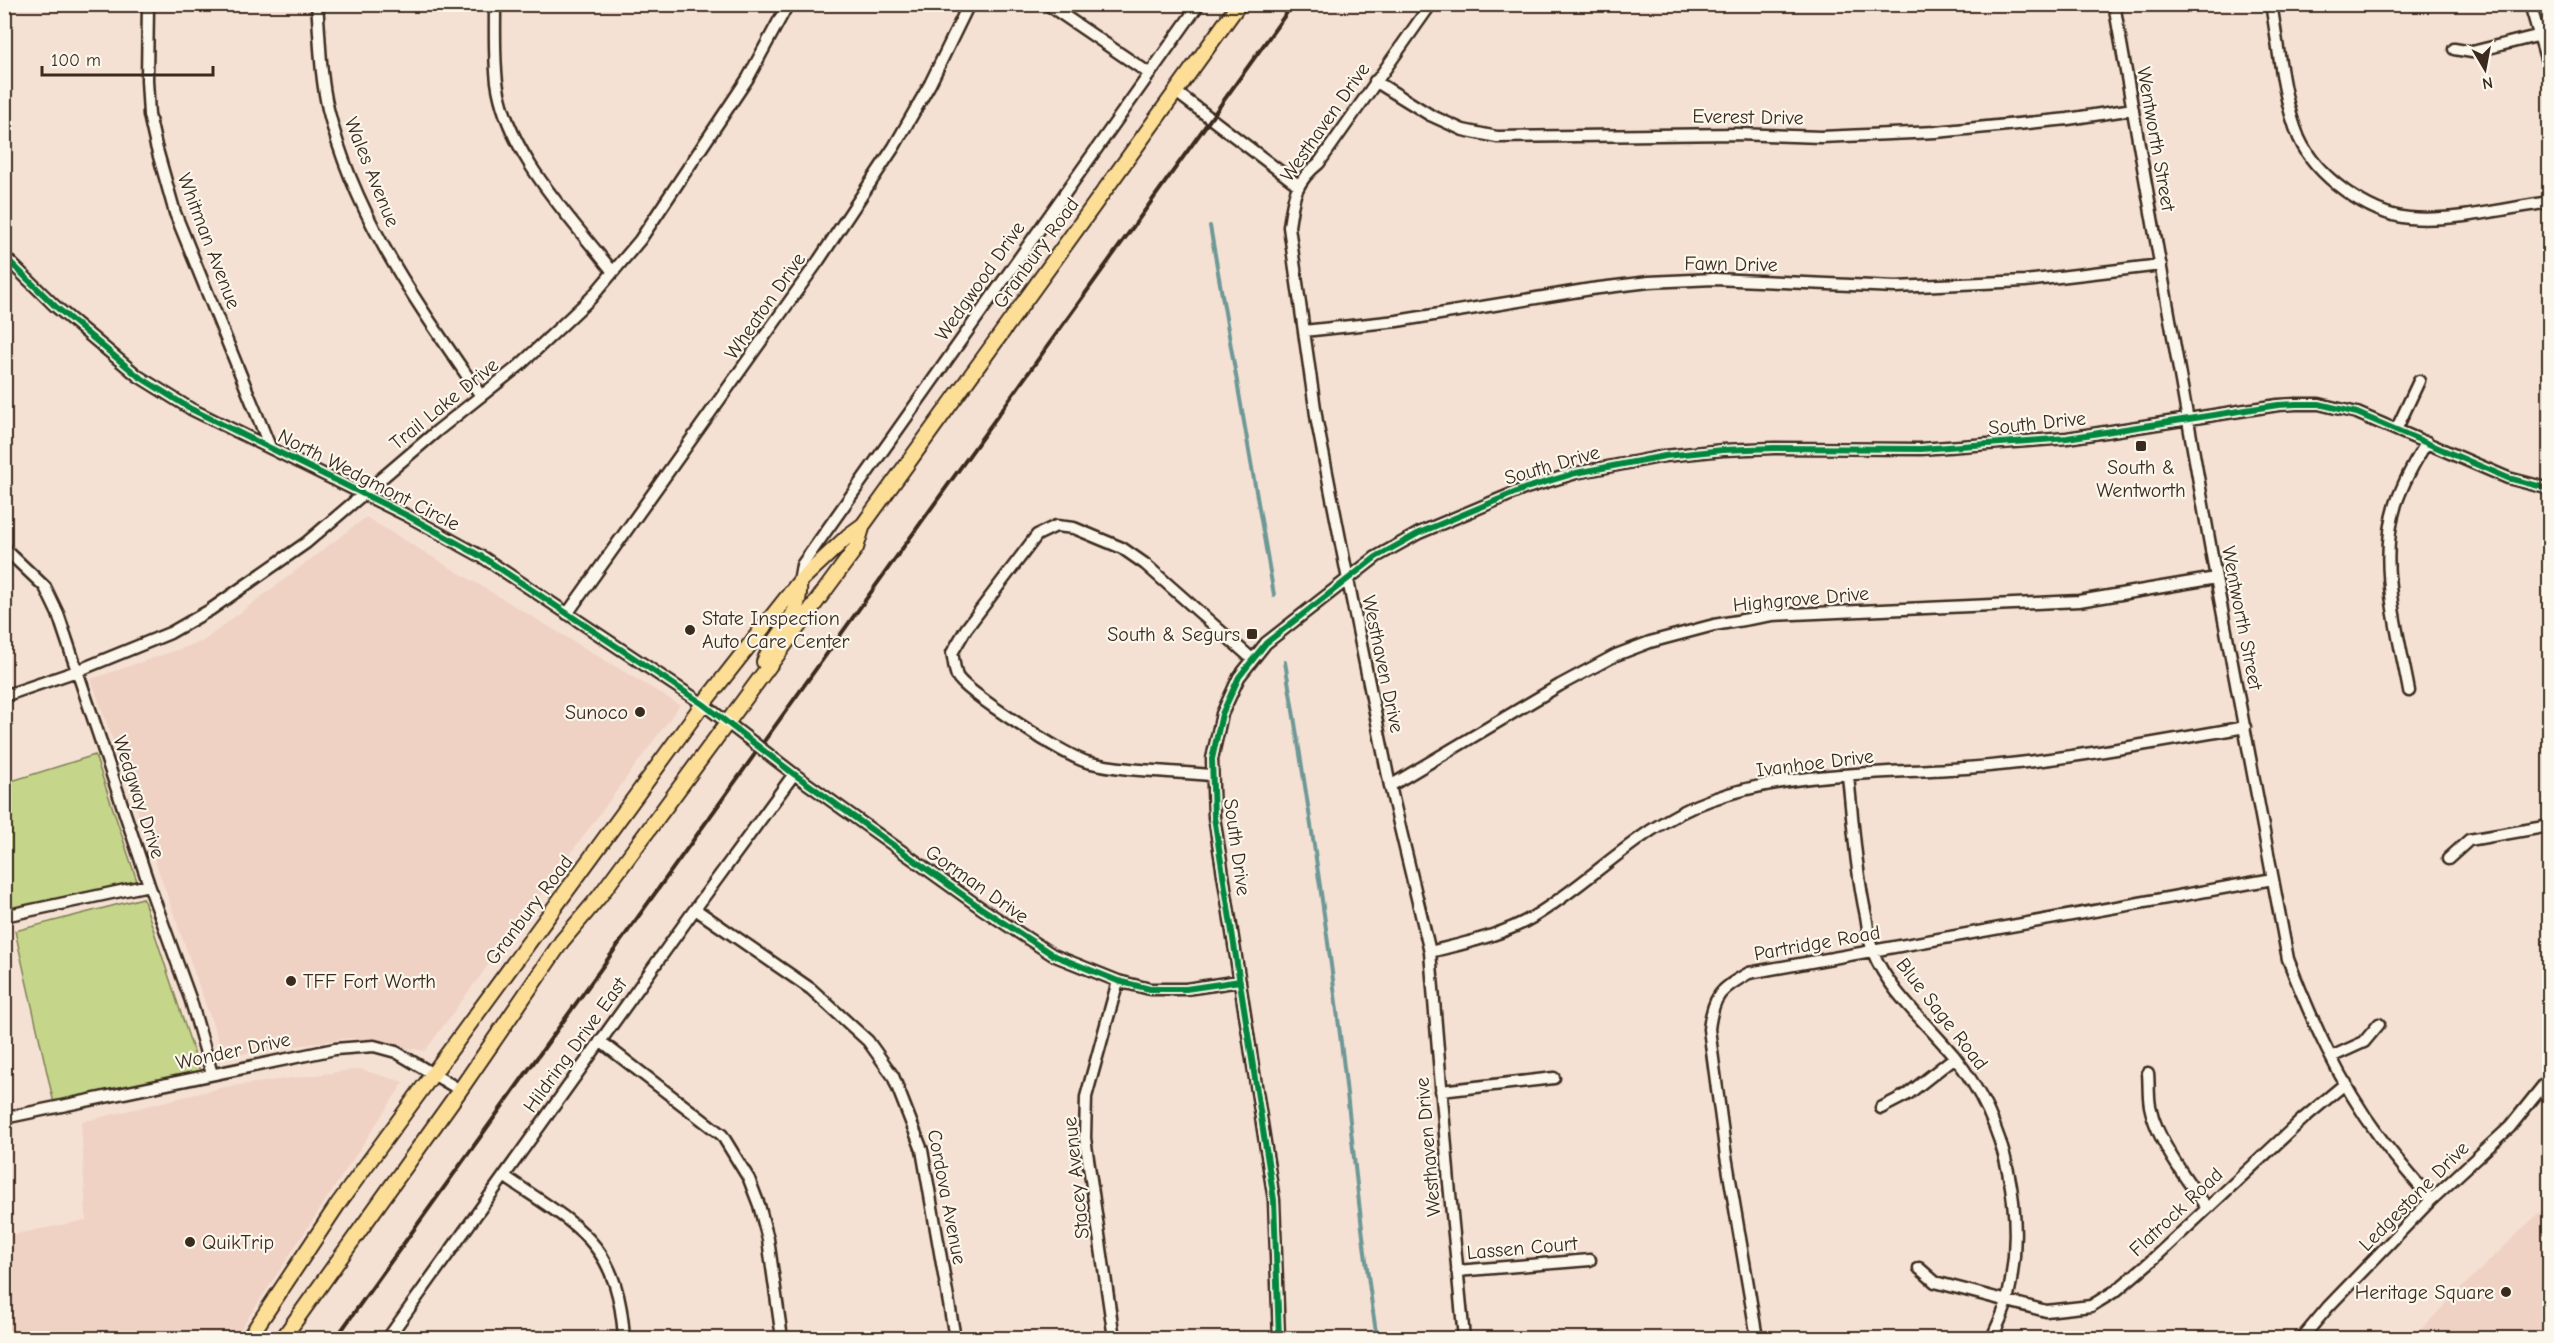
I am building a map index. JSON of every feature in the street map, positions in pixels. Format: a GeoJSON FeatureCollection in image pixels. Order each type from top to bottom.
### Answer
{"type":"FeatureCollection","features":[{"type":"Feature","properties":{"kind":"main road","name":"Granbury Road"},"geometry":{"type":"LineString","coordinates":[[253,1337],[338,1204],[703,704],[799,582],[863,525],[1239,4]]}},
{"type":"Feature","properties":{"kind":"main road","name":"Granbury Road"},"geometry":{"type":"LineString","coordinates":[[283,1338],[460,1090],[562,941],[599,897],[856,548],[863,525]]}},
{"type":"Feature","properties":{"kind":"main road"},"geometry":{"type":"LineString","coordinates":[[761,676],[770,647],[798,609],[801,598],[799,582]]}},
{"type":"Feature","properties":{"kind":"street","name":"Whitman Avenue"},"geometry":{"type":"LineString","coordinates":[[148,4],[149,115],[159,157],[175,213],[270,447]]}},
{"type":"Feature","properties":{"kind":"street","name":"Wales Avenue"},"geometry":{"type":"LineString","coordinates":[[317,4],[327,106],[359,201],[382,247],[481,396]]}},
{"type":"Feature","properties":{"kind":"street"},"geometry":{"type":"LineString","coordinates":[[495,4],[497,83],[515,140],[538,175],[613,272]]}},
{"type":"Feature","properties":{"kind":"street","name":"Trail Lake Drive"},"geometry":{"type":"LineString","coordinates":[[4,696],[77,671],[170,633],[210,610],[306,543],[520,365],[591,298],[640,240],[717,128],[748,78],[788,4]]}},
{"type":"Feature","properties":{"kind":"street","name":"Wheaton Drive"},"geometry":{"type":"LineString","coordinates":[[567,614],[819,260],[899,138],[930,84],[969,4]]}},
{"type":"Feature","properties":{"kind":"street"},"geometry":{"type":"LineString","coordinates":[[1047,4],[1150,74]]}},
{"type":"Feature","properties":{"kind":"street","name":"Wedgwood Drive"},"geometry":{"type":"LineString","coordinates":[[799,582],[802,565],[1199,4]]}},
{"type":"Feature","properties":{"kind":"street","name":"Westhaven Drive"},"geometry":{"type":"LineString","coordinates":[[1431,4],[1319,163],[1306,173],[1298,184],[1292,202],[1289,227],[1317,422],[1390,786],[1431,952],[1441,1091],[1464,1338]]}},
{"type":"Feature","properties":{"kind":"street","name":"Wentworth Street"},"geometry":{"type":"LineString","coordinates":[[2114,4],[2216,578],[2288,960],[2310,1015],[2331,1058],[2378,1135],[2431,1200]]}},
{"type":"Feature","properties":{"kind":"street"},"geometry":{"type":"LineString","coordinates":[[2271,4],[2286,90],[2300,139],[2310,156],[2356,199],[2378,209],[2408,218],[2438,218],[2550,202]]}},
{"type":"Feature","properties":{"kind":"street"},"geometry":{"type":"LineString","coordinates":[[2530,4],[2541,35],[2550,72]]}},
{"type":"Feature","properties":{"kind":"street"},"geometry":{"type":"LineString","coordinates":[[2454,49],[2472,52],[2541,35]]}},
{"type":"Feature","properties":{"kind":"street","name":"Everest Drive"},"geometry":{"type":"LineString","coordinates":[[1375,81],[1430,115],[1463,130],[1497,137],[1725,134],[1821,137],[1936,132],[2068,119],[2133,109]]}},
{"type":"Feature","properties":{"kind":"street"},"geometry":{"type":"LineString","coordinates":[[1176,93],[1298,184]]}},
{"type":"Feature","properties":{"kind":"street","name":"North Wedgmont Circle"},"geometry":{"type":"LineString","coordinates":[[4,256],[55,306],[138,376],[191,409],[363,494],[484,558],[729,722]]}},
{"type":"Feature","properties":{"kind":"street","name":"Fawn Drive"},"geometry":{"type":"LineString","coordinates":[[1304,331],[1397,321],[1591,289],[1649,282],[1714,279],[1896,287],[2025,281],[2161,265]]}},
{"type":"Feature","properties":{"kind":"street"},"geometry":{"type":"LineString","coordinates":[[2397,428],[2419,381]]}},
{"type":"Feature","properties":{"kind":"street","name":"South Drive"},"geometry":{"type":"LineString","coordinates":[[1279,1338],[1274,1200],[1214,817],[1212,759],[1222,714],[1239,677],[1251,658],[1299,616],[1376,557],[1419,533],[1526,488],[1620,463],[1665,456],[1733,450],[1921,448],[2067,438],[2278,405],[2319,404],[2357,413],[2397,428],[2508,478],[2550,489]]}},
{"type":"Feature","properties":{"kind":"street"},"geometry":{"type":"LineString","coordinates":[[2409,691],[2393,603],[2389,546],[2396,504],[2427,442]]}},
{"type":"Feature","properties":{"kind":"street"},"geometry":{"type":"LineString","coordinates":[[1212,775],[1087,762],[1041,739],[970,690],[957,676],[952,653],[955,645],[1037,535],[1056,526],[1082,531],[1122,548],[1145,564],[1251,658]]}},
{"type":"Feature","properties":{"kind":"street","name":"Wedgway Drive"},"geometry":{"type":"LineString","coordinates":[[4,548],[45,587],[58,615],[149,885],[191,1001],[212,1074]]}},
{"type":"Feature","properties":{"kind":"street","name":"Highgrove Drive"},"geometry":{"type":"LineString","coordinates":[[1390,786],[1560,685],[1616,655],[1650,642],[1714,625],[1772,615],[2079,601],[2216,578]]}},
{"type":"Feature","properties":{"kind":"street","name":"Gorman Drive"},"geometry":{"type":"LineString","coordinates":[[729,722],[794,774],[1025,938],[1053,955],[1118,981],[1150,989],[1186,989],[1240,981]]}},
{"type":"Feature","properties":{"kind":"street","name":"Ivanhoe Drive"},"geometry":{"type":"LineString","coordinates":[[1431,952],[1473,941],[1533,917],[1648,830],[1690,808],[1764,784],[2020,762],[2244,727]]}},
{"type":"Feature","properties":{"kind":"street","name":"Hildring Drive East"},"geometry":{"type":"LineString","coordinates":[[388,1338],[794,774]]}},
{"type":"Feature","properties":{"kind":"street","name":"Blue Sage Road"},"geometry":{"type":"LineString","coordinates":[[1848,776],[1858,879],[1873,951],[1896,989],[1955,1057],[1974,1085],[2003,1150],[2011,1177],[2016,1240],[2007,1302],[1992,1338]]}},
{"type":"Feature","properties":{"kind":"street"},"geometry":{"type":"LineString","coordinates":[[2448,859],[2469,840],[2550,825]]}},
{"type":"Feature","properties":{"kind":"street","name":"Partridge Road"},"geometry":{"type":"LineString","coordinates":[[1757,1338],[1726,1156],[1709,1029],[1711,1011],[1718,994],[1749,973],[2273,879]]}},
{"type":"Feature","properties":{"kind":"street"},"geometry":{"type":"LineString","coordinates":[[4,916],[149,885]]}},
{"type":"Feature","properties":{"kind":"street","name":"Cordova Avenue"},"geometry":{"type":"LineString","coordinates":[[695,909],[811,989],[868,1041],[893,1076],[922,1150],[955,1338]]}},
{"type":"Feature","properties":{"kind":"street","name":"Stacey Avenue"},"geometry":{"type":"LineString","coordinates":[[1114,1338],[1085,1138],[1086,1097],[1118,981]]}},
{"type":"Feature","properties":{"kind":"street"},"geometry":{"type":"LineString","coordinates":[[2331,1058],[2364,1042],[2379,1024]]}},
{"type":"Feature","properties":{"kind":"street"},"geometry":{"type":"LineString","coordinates":[[600,1041],[722,1135],[749,1179],[768,1239],[782,1338]]}},
{"type":"Feature","properties":{"kind":"street","name":"Wonder Drive"},"geometry":{"type":"LineString","coordinates":[[4,1119],[335,1049],[374,1046],[396,1052],[460,1090]]}},
{"type":"Feature","properties":{"kind":"street"},"geometry":{"type":"LineString","coordinates":[[1881,1107],[1908,1094],[1955,1057]]}},
{"type":"Feature","properties":{"kind":"street"},"geometry":{"type":"LineString","coordinates":[[2148,1073],[2150,1105],[2154,1120],[2179,1170],[2207,1208]]}},
{"type":"Feature","properties":{"kind":"street","name":"Ledgestone Drive"},"geometry":{"type":"LineString","coordinates":[[2302,1338],[2328,1307],[2431,1200],[2510,1127],[2550,1077]]}},
{"type":"Feature","properties":{"kind":"street"},"geometry":{"type":"LineString","coordinates":[[1441,1091],[1554,1078]]}},
{"type":"Feature","properties":{"kind":"street","name":"Flatrock Road"},"geometry":{"type":"LineString","coordinates":[[1919,1268],[1935,1282],[2046,1311],[2067,1311],[2091,1306],[2117,1290],[2151,1261],[2304,1118],[2346,1083]]}},
{"type":"Feature","properties":{"kind":"street"},"geometry":{"type":"LineString","coordinates":[[504,1176],[566,1218],[593,1242],[613,1275],[624,1338]]}},
{"type":"Feature","properties":{"kind":"street","name":"Lassen Court"},"geometry":{"type":"LineString","coordinates":[[1457,1271],[1590,1260]]}},
{"type":"Feature","properties":{"kind":"shaded area"},"geometry":{"type":"Polygon","coordinates":[[[366,517],[680,705],[425,1051],[349,1038],[224,1057],[91,679],[203,641],[366,517]]]}},
{"type":"Feature","properties":{"kind":"shaded area"},"geometry":{"type":"Polygon","coordinates":[[[360,1069],[404,1082],[235,1338],[5,1338],[5,1236],[86,1220],[81,1122],[224,1087],[360,1069]]]}},
{"type":"Feature","properties":{"kind":"shaded area"},"geometry":{"type":"Polygon","coordinates":[[[2549,1203],[2549,1338],[2413,1338],[2454,1295],[2549,1203]]]}},
{"type":"Feature","properties":{"kind":"green space"},"geometry":{"type":"Polygon","coordinates":[[[95,755],[137,881],[9,909],[4,882],[5,783],[95,755]]]}},
{"type":"Feature","properties":{"kind":"green space"},"geometry":{"type":"Polygon","coordinates":[[[143,898],[200,1071],[55,1108],[15,931],[143,898]]]}},
{"type":"Feature","properties":{"kind":"waterway"},"geometry":{"type":"LineString","coordinates":[[1210,226],[1274,595]]}},
{"type":"Feature","properties":{"kind":"waterway"},"geometry":{"type":"LineString","coordinates":[[1285,662],[1330,959],[1377,1338]]}},
{"type":"Feature","properties":{"kind":"railway"},"geometry":{"type":"LineString","coordinates":[[336,1338],[1293,4]]}},
{"type":"Feature","properties":{"kind":"cycle path"},"geometry":{"type":"LineString","coordinates":[[4,256],[55,306],[138,376],[191,409],[408,516],[484,558],[703,704],[794,774],[981,908],[1053,955],[1118,981],[1150,989],[1186,989],[1240,981]]}},
{"type":"Feature","properties":{"kind":"cycle path"},"geometry":{"type":"LineString","coordinates":[[1279,1338],[1274,1200],[1214,817],[1212,759],[1222,714],[1239,677],[1266,643],[1376,557],[1419,533],[1526,488],[1576,473],[1665,456],[1774,448],[1921,449],[2067,438],[2278,405],[2319,404],[2357,413],[2508,478],[2550,489]]}},
{"type":"Feature","properties":{"kind":"place","name":"South & Wentworth"},"geometry":{"type":"Point","coordinates":[2141,446]}},
{"type":"Feature","properties":{"kind":"place","name":"State Inspection Auto Care Center"},"geometry":{"type":"Point","coordinates":[690,630]}},
{"type":"Feature","properties":{"kind":"place","name":"South & Segurs"},"geometry":{"type":"Point","coordinates":[1252,634]}},
{"type":"Feature","properties":{"kind":"place","name":"Sunoco"},"geometry":{"type":"Point","coordinates":[640,712]}},
{"type":"Feature","properties":{"kind":"place","name":"TFF Fort Worth"},"geometry":{"type":"Point","coordinates":[291,981]}},
{"type":"Feature","properties":{"kind":"place","name":"QuikTrip"},"geometry":{"type":"Point","coordinates":[190,1242]}},
{"type":"Feature","properties":{"kind":"place","name":"Heritage Square"},"geometry":{"type":"Point","coordinates":[2506,1292]}}]}
